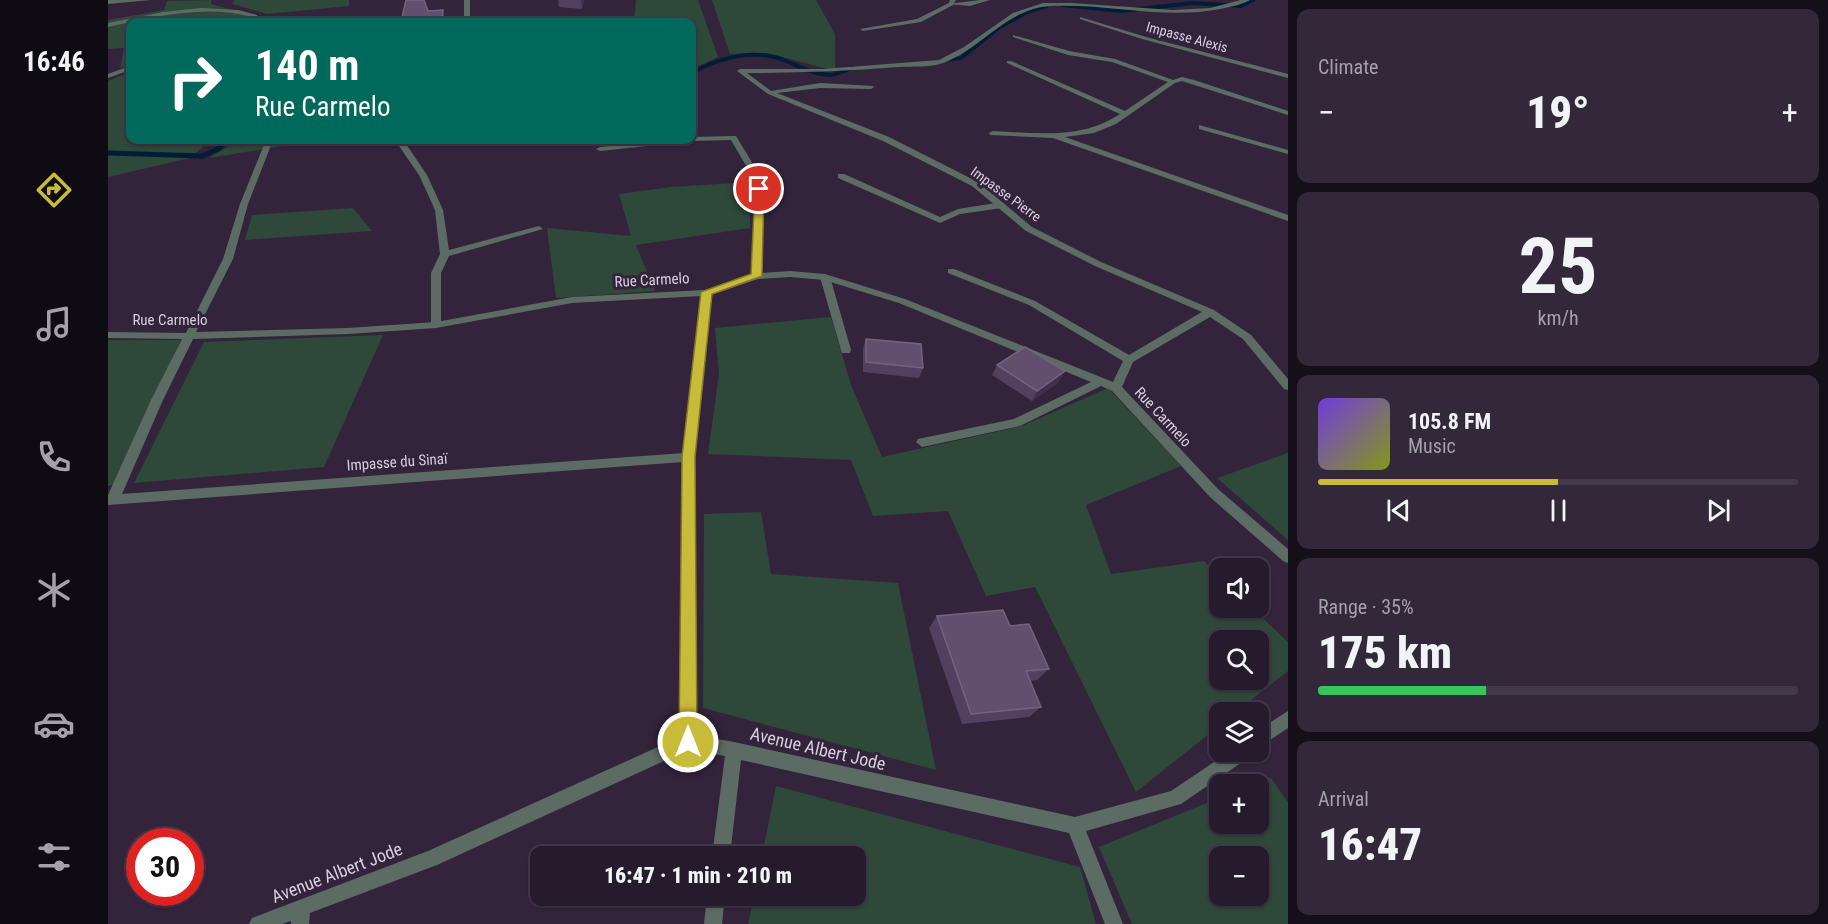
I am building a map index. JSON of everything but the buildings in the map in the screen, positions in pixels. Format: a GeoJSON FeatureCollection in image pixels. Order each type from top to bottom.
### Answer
{"type":"FeatureCollection","features":[{"type":"Feature","properties":{"kind":"street"},"geometry":{"type":"LineString","coordinates":[[108,2],[148,0]]}},
{"type":"Feature","properties":{"kind":"street"},"geometry":{"type":"LineString","coordinates":[[219,10],[228,0]]}},
{"type":"Feature","properties":{"kind":"street"},"geometry":{"type":"LineString","coordinates":[[466,0],[467,18]]}},
{"type":"Feature","properties":{"kind":"street"},"geometry":{"type":"LineString","coordinates":[[863,29],[919,21],[952,2],[970,4],[987,0]]}},
{"type":"Feature","properties":{"kind":"street","name":"Impasse Pierre"},"geometry":{"type":"LineString","coordinates":[[1247,0],[1226,8],[1191,13],[1078,5],[1042,5],[1019,14],[953,57],[940,62],[823,71],[740,71],[770,93],[886,139],[975,184],[1029,229],[1098,264],[1210,312],[1247,337],[1288,386]]}},
{"type":"Feature","properties":{"kind":"street"},"geometry":{"type":"LineString","coordinates":[[144,18],[164,14],[219,10],[249,14],[255,18]]}},
{"type":"Feature","properties":{"kind":"street","name":"Impasse Alexis"},"geometry":{"type":"LineString","coordinates":[[1082,18],[1153,41],[1288,76]]}},
{"type":"Feature","properties":{"kind":"street"},"geometry":{"type":"LineString","coordinates":[[108,25],[126,21]]}},
{"type":"Feature","properties":{"kind":"street"},"geometry":{"type":"LineString","coordinates":[[1015,36],[1068,53],[1113,60],[1173,82]]}},
{"type":"Feature","properties":{"kind":"street"},"geometry":{"type":"LineString","coordinates":[[1009,62],[1125,114]]}},
{"type":"Feature","properties":{"kind":"street"},"geometry":{"type":"LineString","coordinates":[[108,76],[126,69]]}},
{"type":"Feature","properties":{"kind":"street"},"geometry":{"type":"LineString","coordinates":[[993,133],[1054,136],[1091,131],[1125,114],[1173,82],[1182,79],[1288,112]]}},
{"type":"Feature","properties":{"kind":"street"},"geometry":{"type":"LineString","coordinates":[[770,93],[820,84],[871,87]]}},
{"type":"Feature","properties":{"kind":"street"},"geometry":{"type":"LineString","coordinates":[[1202,127],[1288,152]]}},
{"type":"Feature","properties":{"kind":"street"},"geometry":{"type":"LineString","coordinates":[[1054,136],[1288,218]]}},
{"type":"Feature","properties":{"kind":"street"},"geometry":{"type":"LineString","coordinates":[[696,139],[733,138],[752,168],[759,189],[757,276]]}},
{"type":"Feature","properties":{"kind":"street"},"geometry":{"type":"LineString","coordinates":[[111,500],[157,400],[228,259],[243,204],[267,144]]}},
{"type":"Feature","properties":{"kind":"street"},"geometry":{"type":"LineString","coordinates":[[402,144],[423,175],[439,210],[445,254],[436,273],[435,325]]}},
{"type":"Feature","properties":{"kind":"street"},"geometry":{"type":"LineString","coordinates":[[600,149],[647,144]]}},
{"type":"Feature","properties":{"kind":"street"},"geometry":{"type":"LineString","coordinates":[[842,176],[940,220],[958,212],[1002,205]]}},
{"type":"Feature","properties":{"kind":"street"},"geometry":{"type":"LineString","coordinates":[[445,254],[539,229]]}},
{"type":"Feature","properties":{"kind":"street"},"geometry":{"type":"LineString","coordinates":[[951,271],[1032,303],[1129,360]]}},
{"type":"Feature","properties":{"kind":"street","name":"Rue Carmelo"},"geometry":{"type":"LineString","coordinates":[[108,334],[189,336],[348,331],[435,325],[572,300],[706,292],[757,276],[790,274],[825,277],[902,301],[1116,388],[1214,493],[1288,557]]}},
{"type":"Feature","properties":{"kind":"street"},"geometry":{"type":"LineString","coordinates":[[825,277],[846,350]]}},
{"type":"Feature","properties":{"kind":"street"},"geometry":{"type":"LineString","coordinates":[[688,742],[689,457],[706,292]]}},
{"type":"Feature","properties":{"kind":"street"},"geometry":{"type":"LineString","coordinates":[[1116,388],[1129,360],[1210,312]]}},
{"type":"Feature","properties":{"kind":"street"},"geometry":{"type":"LineString","coordinates":[[922,442],[1016,423],[1100,382]]}},
{"type":"Feature","properties":{"kind":"street","name":"Impasse du Sinaï"},"geometry":{"type":"LineString","coordinates":[[111,500],[689,457]]}},
{"type":"Feature","properties":{"kind":"street"},"geometry":{"type":"LineString","coordinates":[[1269,732],[1288,719]]}},
{"type":"Feature","properties":{"kind":"street","name":"Avenue Albert Jode"},"geometry":{"type":"LineString","coordinates":[[258,924],[301,916],[688,742],[734,750],[1075,826],[1175,798],[1227,762]]}},
{"type":"Feature","properties":{"kind":"street"},"geometry":{"type":"LineString","coordinates":[[722,846],[734,750]]}},
{"type":"Feature","properties":{"kind":"street"},"geometry":{"type":"LineString","coordinates":[[1075,826],[1114,924]]}},
{"type":"Feature","properties":{"kind":"street"},"geometry":{"type":"LineString","coordinates":[[713,924],[715,906]]}},
{"type":"Feature","properties":{"kind":"green space"},"geometry":{"type":"Polygon","coordinates":[[[211,0],[211,4],[256,16],[256,18],[126,18],[126,66],[120,68],[124,48],[108,49],[108,20],[164,10],[167,1],[211,0]]]}},
{"type":"Feature","properties":{"kind":"green space"},"geometry":{"type":"Polygon","coordinates":[[[235,0],[349,0],[349,6],[267,14],[232,4],[235,0]]]}},
{"type":"Feature","properties":{"kind":"green space"},"geometry":{"type":"Polygon","coordinates":[[[636,0],[698,0],[718,57],[696,67],[696,18],[634,18],[636,0]]]}},
{"type":"Feature","properties":{"kind":"green space"},"geometry":{"type":"Polygon","coordinates":[[[712,0],[816,0],[835,34],[835,71],[767,53],[730,54],[712,0]]]}},
{"type":"Feature","properties":{"kind":"green space"},"geometry":{"type":"Polygon","coordinates":[[[126,74],[126,144],[206,144],[190,158],[108,177],[108,81],[126,74]]]}},
{"type":"Feature","properties":{"kind":"green space"},"geometry":{"type":"Polygon","coordinates":[[[232,144],[295,144],[209,158],[232,144]]]}},
{"type":"Feature","properties":{"kind":"green space"},"geometry":{"type":"Polygon","coordinates":[[[750,182],[750,228],[636,245],[655,291],[556,298],[547,228],[631,236],[619,194],[671,187],[750,182]]]}},
{"type":"Feature","properties":{"kind":"green space"},"geometry":{"type":"Polygon","coordinates":[[[353,208],[372,231],[245,240],[252,215],[353,208]]]}},
{"type":"Feature","properties":{"kind":"green space"},"geometry":{"type":"Polygon","coordinates":[[[831,317],[851,385],[882,457],[1022,426],[1108,388],[1181,466],[1086,505],[1111,574],[1204,561],[1209,566],[1209,618],[1263,618],[1288,642],[1288,671],[1269,686],[1269,630],[1209,630],[1209,690],[1264,690],[1249,702],[1209,702],[1209,734],[1136,792],[1035,587],[986,596],[948,511],[873,516],[851,460],[708,454],[719,374],[715,328],[831,317]]]}},
{"type":"Feature","properties":{"kind":"green space"},"geometry":{"type":"Polygon","coordinates":[[[383,335],[324,467],[134,483],[204,342],[383,335]]]}},
{"type":"Feature","properties":{"kind":"green space"},"geometry":{"type":"Polygon","coordinates":[[[108,340],[181,340],[113,485],[108,486],[108,340]]]}},
{"type":"Feature","properties":{"kind":"green space"},"geometry":{"type":"Polygon","coordinates":[[[1288,453],[1288,540],[1217,478],[1288,453]]]}},
{"type":"Feature","properties":{"kind":"green space"},"geometry":{"type":"Polygon","coordinates":[[[761,512],[771,574],[898,583],[936,770],[703,708],[704,514],[761,512]]]}},
{"type":"Feature","properties":{"kind":"green space"},"geometry":{"type":"Polygon","coordinates":[[[1271,778],[1288,802],[1288,924],[1132,924],[1099,847],[1209,802],[1209,834],[1269,834],[1269,779],[1271,778]]]}},
{"type":"Feature","properties":{"kind":"green space"},"geometry":{"type":"Polygon","coordinates":[[[776,786],[1080,867],[1096,924],[748,924],[752,906],[866,906],[866,846],[764,846],[776,786]]]}},
{"type":"Feature","properties":{"kind":"waterway"},"geometry":{"type":"LineString","coordinates":[[1062,5],[1121,11],[1193,3],[1241,6],[1253,0]]}},
{"type":"Feature","properties":{"kind":"waterway"},"geometry":{"type":"LineString","coordinates":[[943,60],[961,58],[1000,27],[1027,12],[1047,6]]}},
{"type":"Feature","properties":{"kind":"waterway"},"geometry":{"type":"LineString","coordinates":[[696,71],[726,59],[750,55],[774,57],[825,75],[853,68]]}},
{"type":"Feature","properties":{"kind":"waterway"},"geometry":{"type":"LineString","coordinates":[[108,153],[202,156],[218,149],[222,144]]}},
{"type":"Feature","properties":{"kind":"route"},"geometry":{"type":"LineString","coordinates":[[688,742],[689,457],[706,292],[757,276],[759,189]]}}]}
